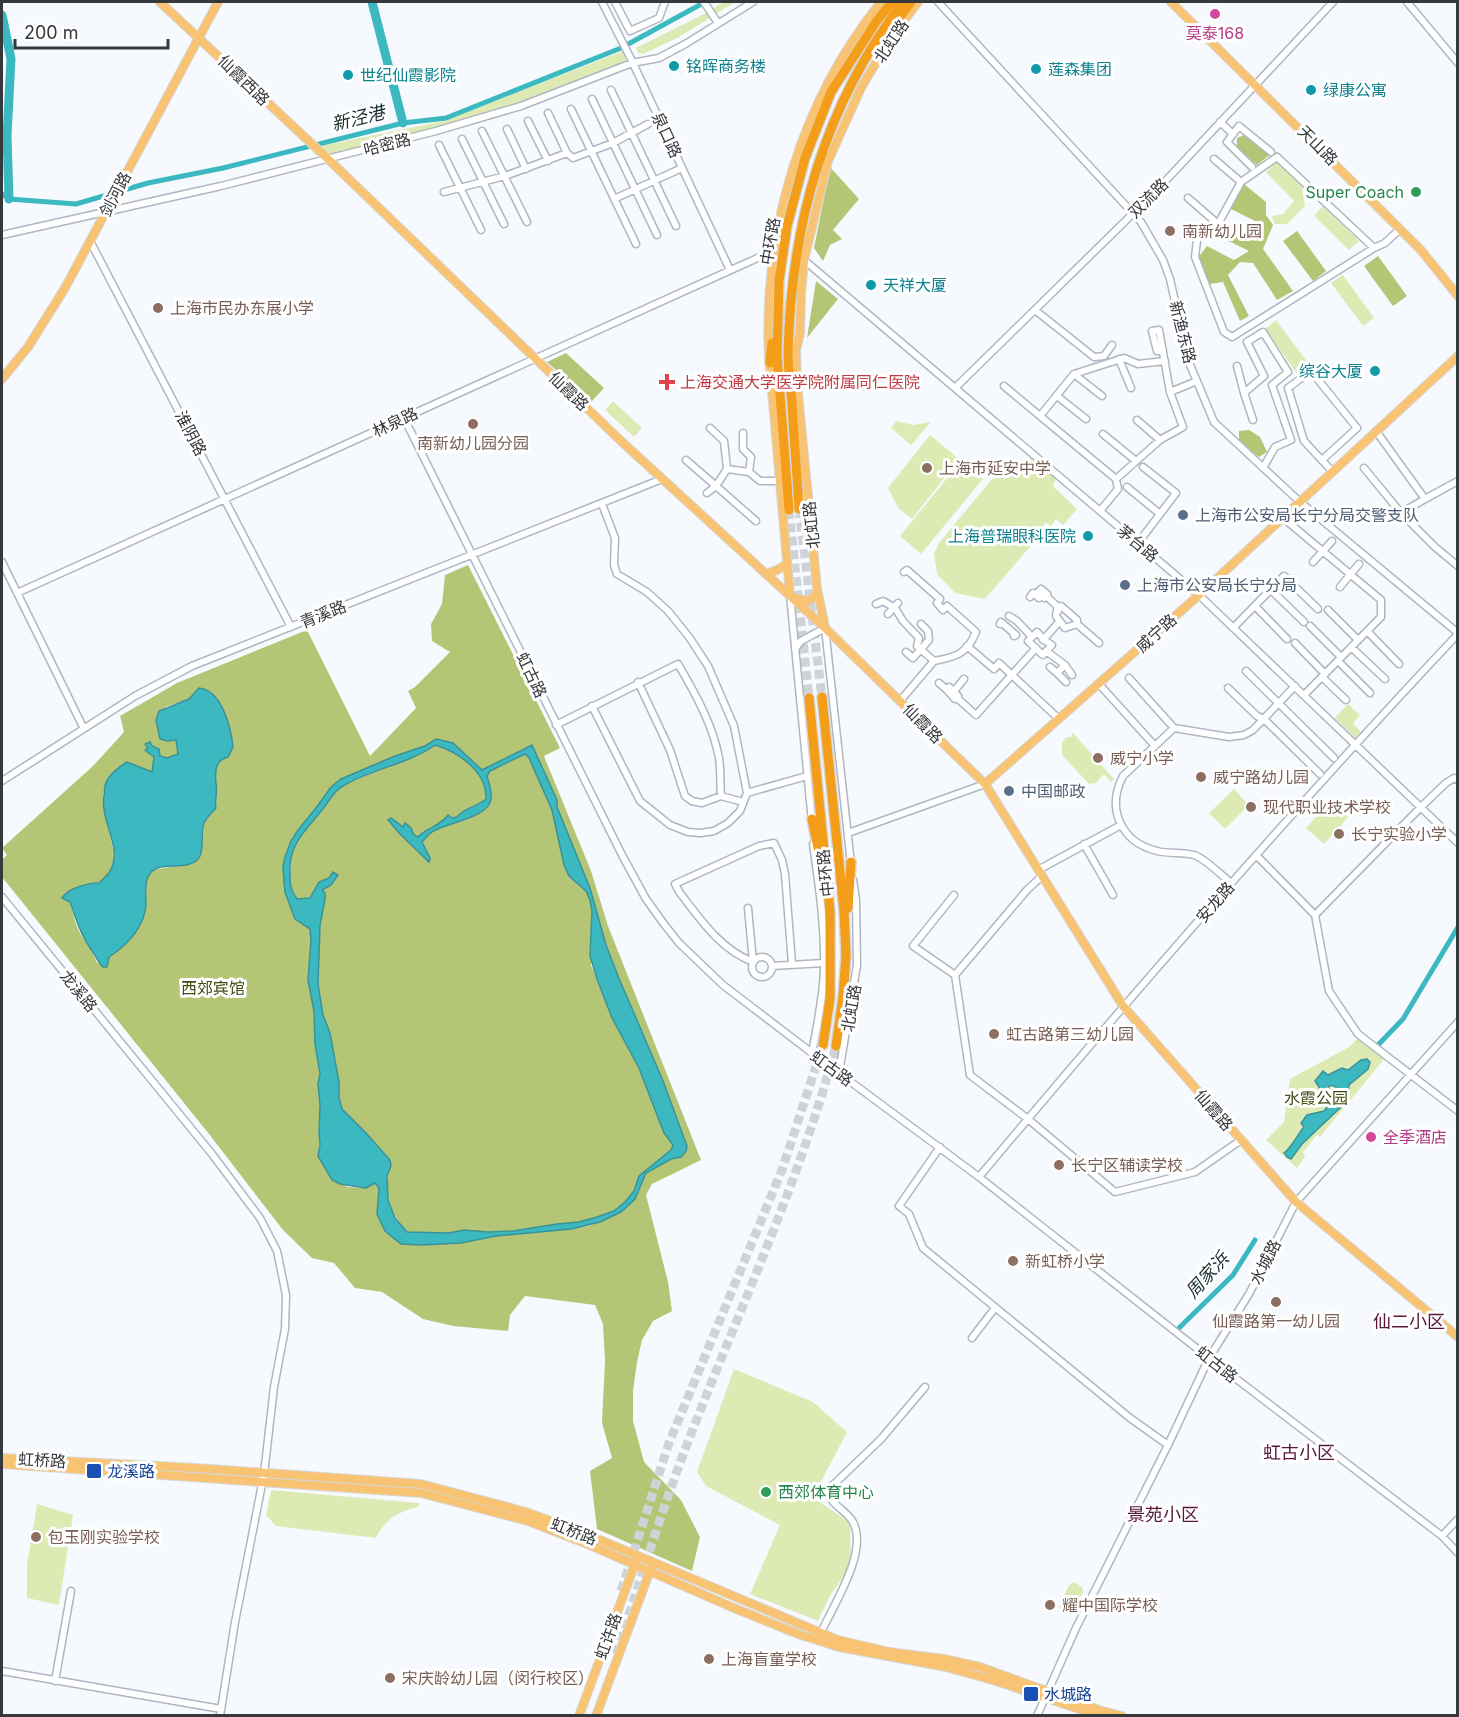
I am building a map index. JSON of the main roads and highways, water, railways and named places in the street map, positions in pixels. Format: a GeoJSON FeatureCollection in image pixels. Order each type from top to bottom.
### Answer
{"type":"FeatureCollection","features":[{"type":"Feature","properties":{"kind":"highway","name":"中环路"},"geometry":{"type":"LineString","coordinates":[[892,2],[876,22],[831,92],[805,158],[787,226],[779,281],[777,356],[794,510],[788,356],[793,279],[800,230],[817,162],[840,105],[881,31],[903,2]]}},
{"type":"Feature","properties":{"kind":"highway"},"geometry":{"type":"LineString","coordinates":[[840,105],[876,48],[911,2]]}},
{"type":"Feature","properties":{"kind":"highway"},"geometry":{"type":"LineString","coordinates":[[770,363],[779,281]]}},
{"type":"Feature","properties":{"kind":"highway","name":"中环路"},"geometry":{"type":"LineString","coordinates":[[822,697],[846,946],[843,997],[836,1046]]}},
{"type":"Feature","properties":{"kind":"highway","name":"中环路"},"geometry":{"type":"LineString","coordinates":[[809,698],[832,955],[831,987],[823,1045]]}},
{"type":"Feature","properties":{"kind":"highway"},"geometry":{"type":"LineString","coordinates":[[812,819],[829,903]]}},
{"type":"Feature","properties":{"kind":"highway"},"geometry":{"type":"LineString","coordinates":[[846,946],[851,862]]}},
{"type":"Feature","properties":{"kind":"main road","name":"仙霞西路"},"geometry":{"type":"LineString","coordinates":[[159,2],[184,26],[200,37],[328,159]]}},
{"type":"Feature","properties":{"kind":"main road","name":"剑河路"},"geometry":{"type":"LineString","coordinates":[[2,379],[28,347],[65,288],[218,2]]}},
{"type":"Feature","properties":{"kind":"main road","name":"北虹路"},"geometry":{"type":"LineString","coordinates":[[790,596],[770,363],[768,291],[773,251],[787,186],[804,136],[838,64],[881,2]]}},
{"type":"Feature","properties":{"kind":"main road","name":"北虹路"},"geometry":{"type":"LineString","coordinates":[[825,628],[818,592],[797,373],[796,350],[800,333],[804,260],[828,161],[861,88],[890,39],[918,2]]}},
{"type":"Feature","properties":{"kind":"main road","name":"天山路"},"geometry":{"type":"LineString","coordinates":[[1171,2],[1420,249],[1458,296]]}},
{"type":"Feature","properties":{"kind":"main road","name":"仙霞路"},"geometry":{"type":"LineString","coordinates":[[328,159],[535,359],[825,628],[986,784],[1123,1006],[1296,1202],[1458,1337]]}},
{"type":"Feature","properties":{"kind":"main road","name":"威宁路"},"geometry":{"type":"LineString","coordinates":[[986,784],[1199,595],[1458,356]]}},
{"type":"Feature","properties":{"kind":"main road"},"geometry":{"type":"LineString","coordinates":[[766,574],[787,564]]}},
{"type":"Feature","properties":{"kind":"main road"},"geometry":{"type":"LineString","coordinates":[[790,596],[808,601],[818,592]]}},
{"type":"Feature","properties":{"kind":"main road","name":"虹桥路"},"geometry":{"type":"LineString","coordinates":[[2,1458],[196,1468],[421,1484],[526,1512],[586,1534],[636,1561]]}},
{"type":"Feature","properties":{"kind":"main road","name":"虹桥路"},"geometry":{"type":"LineString","coordinates":[[2,1464],[422,1493],[528,1521],[837,1640],[889,1652],[944,1659],[980,1667],[1100,1716]]}},
{"type":"Feature","properties":{"kind":"main road","name":"虹许路"},"geometry":{"type":"LineString","coordinates":[[579,1716],[636,1561]]}},
{"type":"Feature","properties":{"kind":"main road","name":"虹桥路"},"geometry":{"type":"LineString","coordinates":[[651,1567],[734,1608],[839,1647],[946,1667],[1122,1716]]}},
{"type":"Feature","properties":{"kind":"main road","name":"虹许路"},"geometry":{"type":"LineString","coordinates":[[596,1716],[651,1567]]}},
{"type":"Feature","properties":{"kind":"water"},"geometry":{"type":"Polygon","coordinates":[[[199,688],[214,695],[224,711],[233,747],[228,757],[220,761],[216,768],[216,808],[204,823],[200,856],[186,865],[157,868],[152,871],[146,884],[146,905],[142,921],[128,941],[109,957],[107,967],[103,967],[84,939],[70,902],[62,898],[69,891],[99,883],[108,875],[112,867],[114,847],[103,804],[106,782],[117,769],[127,762],[152,772],[154,757],[145,750],[148,748],[145,744],[150,742],[152,746],[159,749],[160,756],[167,758],[178,754],[176,740],[160,739],[156,720],[159,711],[189,699],[199,688]]]}},
{"type":"Feature","properties":{"kind":"water"},"geometry":{"type":"Polygon","coordinates":[[[436,739],[453,743],[482,770],[532,745],[557,800],[557,807],[590,888],[606,945],[663,1081],[687,1146],[681,1157],[671,1159],[646,1173],[635,1199],[621,1212],[600,1222],[571,1229],[496,1236],[461,1243],[401,1244],[385,1231],[377,1214],[379,1188],[375,1183],[366,1188],[340,1184],[332,1180],[318,1156],[320,1074],[315,1044],[314,1011],[308,980],[310,929],[295,919],[285,892],[283,866],[285,857],[298,830],[331,787],[341,779],[425,746],[436,739]],[[435,745],[414,757],[354,780],[340,788],[304,831],[292,854],[290,883],[297,899],[310,898],[319,882],[329,878],[333,872],[338,875],[331,885],[322,890],[325,893],[325,899],[320,925],[318,984],[323,1015],[330,1033],[342,1109],[390,1160],[391,1166],[387,1176],[388,1200],[395,1218],[407,1232],[513,1231],[579,1222],[597,1217],[614,1211],[625,1202],[634,1191],[639,1176],[671,1150],[673,1145],[664,1133],[639,1068],[612,1018],[597,979],[590,956],[592,911],[590,900],[586,891],[569,876],[564,865],[552,810],[529,758],[525,754],[490,771],[487,776],[491,799],[483,811],[428,835],[422,842],[430,858],[429,862],[388,820],[391,818],[403,827],[405,823],[418,837],[442,822],[448,815],[452,818],[457,817],[486,799],[482,780],[477,772],[462,758],[435,745]]]}},
{"type":"Feature","properties":{"kind":"water"},"geometry":{"type":"Polygon","coordinates":[[[1367,1059],[1370,1062],[1368,1069],[1349,1085],[1348,1093],[1340,1108],[1302,1144],[1291,1159],[1287,1157],[1284,1153],[1304,1127],[1301,1123],[1307,1115],[1324,1111],[1337,1095],[1336,1087],[1331,1085],[1321,1090],[1315,1081],[1323,1071],[1328,1075],[1342,1068],[1348,1070],[1361,1060],[1367,1059]]]}},
{"type":"Feature","properties":{"kind":"waterway","name":"周家浜"},"geometry":{"type":"LineString","coordinates":[[372,2],[403,123]]}},
{"type":"Feature","properties":{"kind":"waterway","name":"新泾港"},"geometry":{"type":"LineString","coordinates":[[2,194],[9,199],[76,204],[148,183],[223,168],[403,123],[446,118],[621,48],[705,2]]}},
{"type":"Feature","properties":{"kind":"waterway"},"geometry":{"type":"LineString","coordinates":[[2,15],[11,59],[7,136],[9,199]]}},
{"type":"Feature","properties":{"kind":"waterway"},"geometry":{"type":"LineString","coordinates":[[1377,1046],[1403,1019],[1458,927]]}},
{"type":"Feature","properties":{"kind":"waterway","name":"周家浜"},"geometry":{"type":"LineString","coordinates":[[1179,1328],[1233,1275],[1255,1240]]}},
{"type":"Feature","properties":{"kind":"tunnel"},"geometry":{"type":"LineString","coordinates":[[799,509],[822,697]]}},
{"type":"Feature","properties":{"kind":"tunnel"},"geometry":{"type":"LineString","coordinates":[[789,510],[809,698]]}},
{"type":"Feature","properties":{"kind":"tunnel"},"geometry":{"type":"LineString","coordinates":[[621,1591],[669,1443],[782,1170],[823,1045]]}},
{"type":"Feature","properties":{"kind":"tunnel"},"geometry":{"type":"LineString","coordinates":[[616,1654],[676,1473],[786,1198],[836,1046]]}},
{"type":"Feature","properties":{"kind":"place","name":"莫泰168"},"geometry":{"type":"Point","coordinates":[1215,14]}},
{"type":"Feature","properties":{"kind":"place","name":"铭晖商务楼"},"geometry":{"type":"Point","coordinates":[674,66]}},
{"type":"Feature","properties":{"kind":"place","name":"莲森集团"},"geometry":{"type":"Point","coordinates":[1036,69]}},
{"type":"Feature","properties":{"kind":"place","name":"世纪仙霞影院"},"geometry":{"type":"Point","coordinates":[348,75]}},
{"type":"Feature","properties":{"kind":"place","name":"绿康公寓"},"geometry":{"type":"Point","coordinates":[1311,90]}},
{"type":"Feature","properties":{"kind":"place","name":"Super Coach"},"geometry":{"type":"Point","coordinates":[1416,192]}},
{"type":"Feature","properties":{"kind":"place","name":"南新幼儿园"},"geometry":{"type":"Point","coordinates":[1170,231]}},
{"type":"Feature","properties":{"kind":"place","name":"天祥大厦"},"geometry":{"type":"Point","coordinates":[871,285]}},
{"type":"Feature","properties":{"kind":"place","name":"上海市民办东展小学"},"geometry":{"type":"Point","coordinates":[158,308]}},
{"type":"Feature","properties":{"kind":"place","name":"缤谷大厦"},"geometry":{"type":"Point","coordinates":[1375,371]}},
{"type":"Feature","properties":{"kind":"place","name":"上海交通大学医学院附属同仁医院"},"geometry":{"type":"Point","coordinates":[667,382]}},
{"type":"Feature","properties":{"kind":"place","name":"南新幼儿园分园"},"geometry":{"type":"Point","coordinates":[473,424]}},
{"type":"Feature","properties":{"kind":"place","name":"上海市延安中学"},"geometry":{"type":"Point","coordinates":[927,468]}},
{"type":"Feature","properties":{"kind":"place","name":"上海市公安局长宁分局交警支队"},"geometry":{"type":"Point","coordinates":[1183,515]}},
{"type":"Feature","properties":{"kind":"place","name":"上海普瑞眼科医院"},"geometry":{"type":"Point","coordinates":[1088,536]}},
{"type":"Feature","properties":{"kind":"place","name":"上海市公安局长宁分局"},"geometry":{"type":"Point","coordinates":[1125,585]}},
{"type":"Feature","properties":{"kind":"place","name":"威宁小学"},"geometry":{"type":"Point","coordinates":[1098,758]}},
{"type":"Feature","properties":{"kind":"place","name":"威宁路幼儿园"},"geometry":{"type":"Point","coordinates":[1201,777]}},
{"type":"Feature","properties":{"kind":"place","name":"中国邮政"},"geometry":{"type":"Point","coordinates":[1009,791]}},
{"type":"Feature","properties":{"kind":"place","name":"现代职业技术学校"},"geometry":{"type":"Point","coordinates":[1251,807]}},
{"type":"Feature","properties":{"kind":"place","name":"长宁实验小学"},"geometry":{"type":"Point","coordinates":[1339,834]}},
{"type":"Feature","properties":{"kind":"place","name":"虹古路第三幼儿园"},"geometry":{"type":"Point","coordinates":[994,1034]}},
{"type":"Feature","properties":{"kind":"place","name":"全季酒店"},"geometry":{"type":"Point","coordinates":[1371,1137]}},
{"type":"Feature","properties":{"kind":"place","name":"长宁区辅读学校"},"geometry":{"type":"Point","coordinates":[1059,1165]}},
{"type":"Feature","properties":{"kind":"place","name":"新虹桥小学"},"geometry":{"type":"Point","coordinates":[1013,1261]}},
{"type":"Feature","properties":{"kind":"place","name":"仙霞路第一幼儿园"},"geometry":{"type":"Point","coordinates":[1276,1302]}},
{"type":"Feature","properties":{"kind":"place","name":"龙溪路"},"geometry":{"type":"Point","coordinates":[94,1471]}},
{"type":"Feature","properties":{"kind":"place","name":"西郊体育中心"},"geometry":{"type":"Point","coordinates":[766,1492]}},
{"type":"Feature","properties":{"kind":"place","name":"包玉刚实验学校"},"geometry":{"type":"Point","coordinates":[36,1537]}},
{"type":"Feature","properties":{"kind":"place","name":"耀中国际学校"},"geometry":{"type":"Point","coordinates":[1050,1605]}},
{"type":"Feature","properties":{"kind":"place","name":"上海盲童学校"},"geometry":{"type":"Point","coordinates":[709,1659]}},
{"type":"Feature","properties":{"kind":"place","name":"宋庆龄幼儿园（闵行校区）"},"geometry":{"type":"Point","coordinates":[390,1678]}},
{"type":"Feature","properties":{"kind":"place","name":"水城路"},"geometry":{"type":"Point","coordinates":[1031,1694]}},
{"type":"Feature","properties":{"kind":"district","name":"仙二小区"},"geometry":{"type":"Point","coordinates":[1409,1321]}},
{"type":"Feature","properties":{"kind":"district","name":"虹古小区"},"geometry":{"type":"Point","coordinates":[1299,1452]}},
{"type":"Feature","properties":{"kind":"district","name":"景苑小区"},"geometry":{"type":"Point","coordinates":[1163,1514]}},
{"type":"Feature","properties":{"kind":"park label","name":"西郊宾馆"},"geometry":{"type":"Point","coordinates":[213,988]}},
{"type":"Feature","properties":{"kind":"park label","name":"水霞公园"},"geometry":{"type":"Point","coordinates":[1316,1098]}}]}
